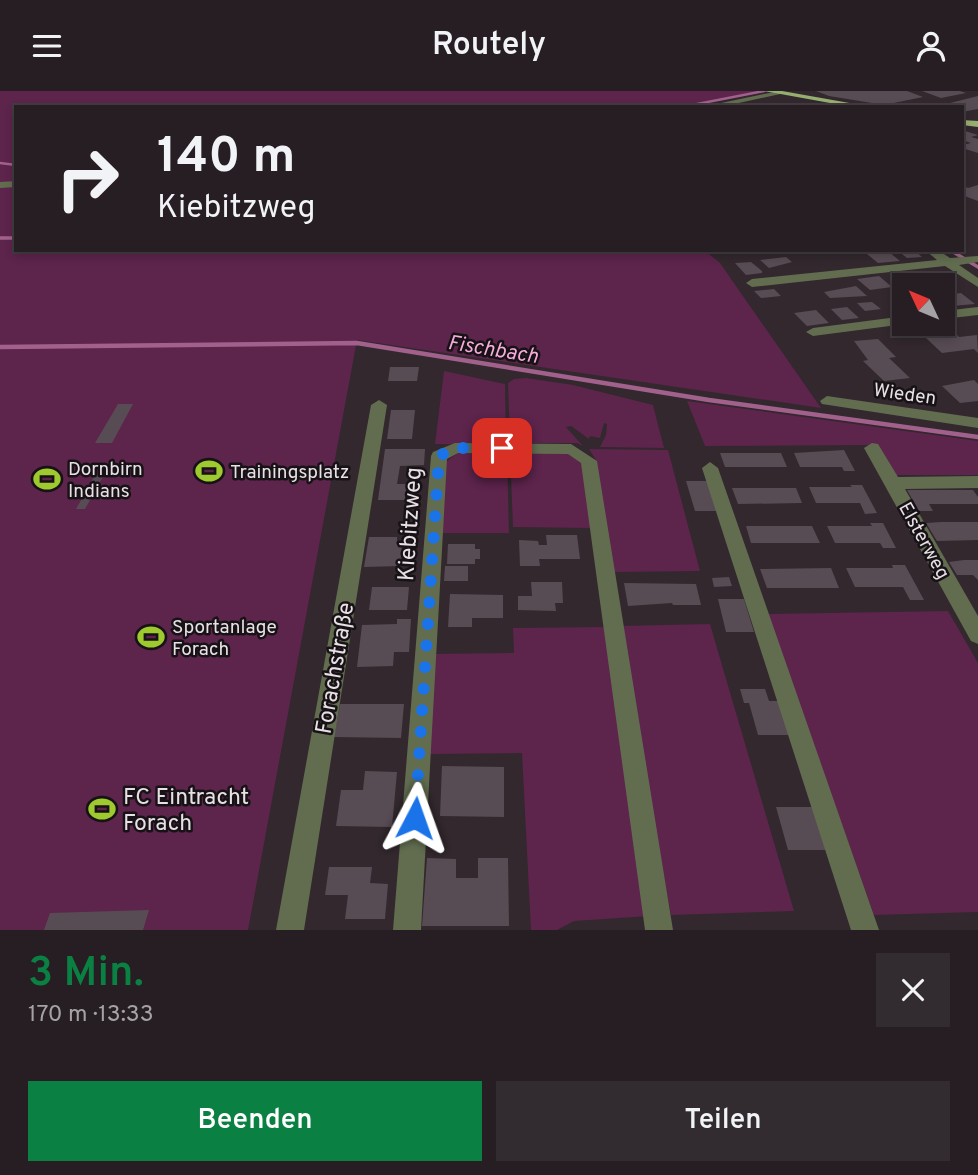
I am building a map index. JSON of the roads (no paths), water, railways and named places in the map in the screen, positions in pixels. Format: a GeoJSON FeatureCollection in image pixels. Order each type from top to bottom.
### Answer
{"type":"FeatureCollection","features":[{"type":"Feature","properties":{"kind":"main road"},"geometry":{"type":"LineString","coordinates":[[779,92],[856,105]]}},
{"type":"Feature","properties":{"kind":"street"},"geometry":{"type":"LineString","coordinates":[[716,105],[779,92]]}},
{"type":"Feature","properties":{"kind":"street"},"geometry":{"type":"LineString","coordinates":[[934,252],[952,262],[978,283]]}},
{"type":"Feature","properties":{"kind":"street"},"geometry":{"type":"LineString","coordinates":[[751,283],[977,259]]}},
{"type":"Feature","properties":{"kind":"street"},"geometry":{"type":"LineString","coordinates":[[956,314],[978,311]]}},
{"type":"Feature","properties":{"kind":"street"},"geometry":{"type":"LineString","coordinates":[[813,332],[892,322]]}},
{"type":"Feature","properties":{"kind":"street","name":"Wieden"},"geometry":{"type":"LineString","coordinates":[[827,401],[978,423]]}},
{"type":"Feature","properties":{"kind":"street","name":"Forachstraße"},"geometry":{"type":"LineString","coordinates":[[290,930],[379,405]]}},
{"type":"Feature","properties":{"kind":"street","name":"Kiebitzweg"},"geometry":{"type":"LineString","coordinates":[[407,930],[439,456],[455,448],[571,449],[589,461],[659,930]]}},
{"type":"Feature","properties":{"kind":"street"},"geometry":{"type":"LineString","coordinates":[[872,448],[893,483]]}},
{"type":"Feature","properties":{"kind":"street"},"geometry":{"type":"LineString","coordinates":[[710,468],[865,930]]}},
{"type":"Feature","properties":{"kind":"street","name":"Elsterweg"},"geometry":{"type":"LineString","coordinates":[[978,482],[893,483],[978,635]]}},
{"type":"Feature","properties":{"kind":"waterway"},"geometry":{"type":"LineString","coordinates":[[692,105],[764,91]]}},
{"type":"Feature","properties":{"kind":"waterway"},"geometry":{"type":"LineString","coordinates":[[0,163],[14,165]]}},
{"type":"Feature","properties":{"kind":"waterway"},"geometry":{"type":"LineString","coordinates":[[0,238],[14,238]]}},
{"type":"Feature","properties":{"kind":"waterway"},"geometry":{"type":"LineString","coordinates":[[953,252],[978,267]]}},
{"type":"Feature","properties":{"kind":"waterway","name":"Fischbach"},"geometry":{"type":"LineString","coordinates":[[0,347],[357,343],[709,400],[978,437]]}},
{"type":"Feature","properties":{"kind":"place","name":"Trainingsplatz"},"geometry":{"type":"Point","coordinates":[209,471]}},
{"type":"Feature","properties":{"kind":"place","name":"Dornbirn Indians"},"geometry":{"type":"Point","coordinates":[47,479]}},
{"type":"Feature","properties":{"kind":"place","name":"Sportanlage Forach"},"geometry":{"type":"Point","coordinates":[151,637]}},
{"type":"Feature","properties":{"kind":"place","name":"FC Eintracht Forach"},"geometry":{"type":"Point","coordinates":[102,809]}}]}
